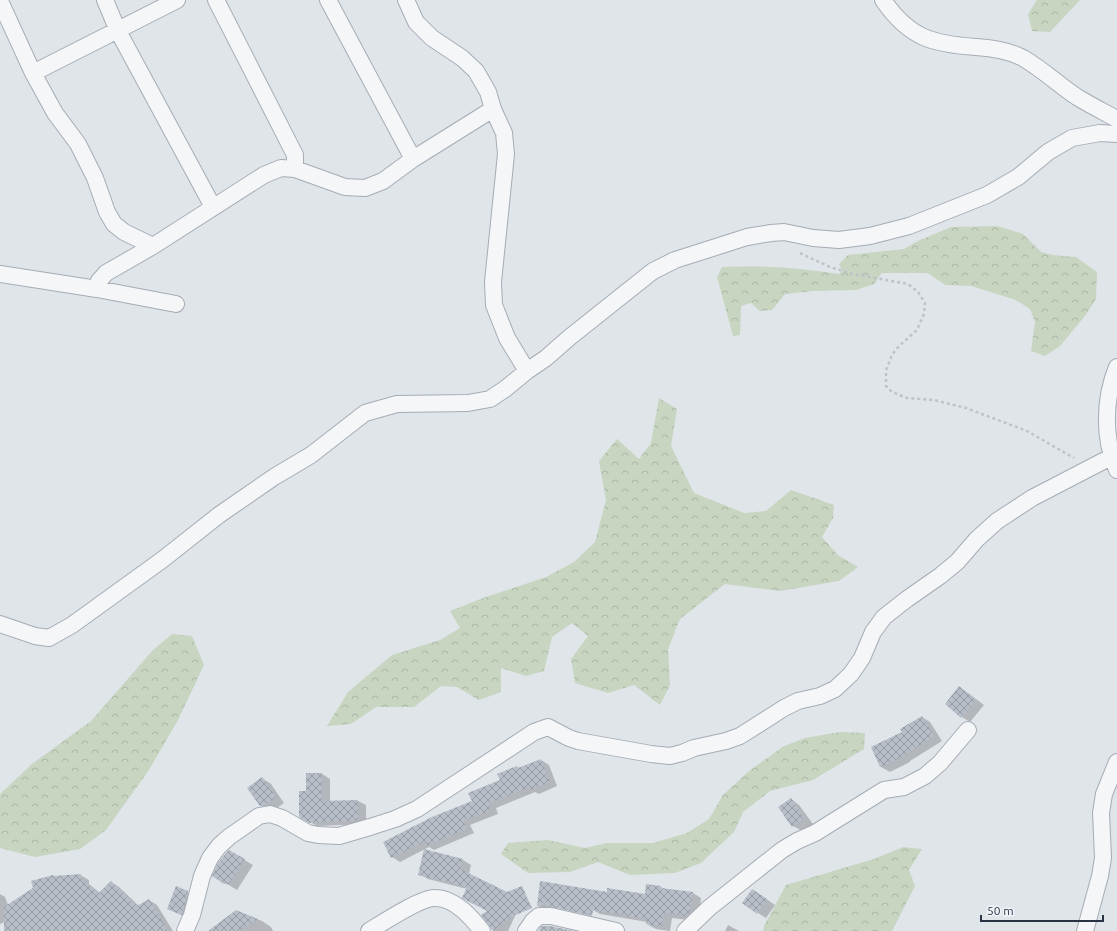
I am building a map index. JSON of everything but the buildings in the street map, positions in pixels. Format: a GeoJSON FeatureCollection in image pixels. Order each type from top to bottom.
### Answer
{"type":"FeatureCollection","features":[{"type":"Feature","properties":{"kind":"street"},"geometry":{"type":"LineString","coordinates":[[105,0],[118,31],[213,207]]}},
{"type":"Feature","properties":{"kind":"street"},"geometry":{"type":"LineString","coordinates":[[34,73],[177,0]]}},
{"type":"Feature","properties":{"kind":"street"},"geometry":{"type":"LineString","coordinates":[[216,0],[295,155],[295,169]]}},
{"type":"Feature","properties":{"kind":"street"},"geometry":{"type":"LineString","coordinates":[[328,0],[413,159]]}},
{"type":"Feature","properties":{"kind":"street"},"geometry":{"type":"LineString","coordinates":[[406,0],[416,22],[432,38],[462,58],[476,71],[488,92],[493,109],[504,133],[506,154],[492,282],[494,305],[507,338],[527,371]]}},
{"type":"Feature","properties":{"kind":"street"},"geometry":{"type":"LineString","coordinates":[[883,0],[891,12],[905,27],[927,40],[954,45],[998,48],[1022,58],[1078,97],[1117,119]]}},
{"type":"Feature","properties":{"kind":"street"},"geometry":{"type":"LineString","coordinates":[[0,1],[34,73],[55,113],[78,144],[95,178],[107,212],[114,224],[124,232],[153,246]]}},
{"type":"Feature","properties":{"kind":"street"},"geometry":{"type":"LineString","coordinates":[[97,289],[99,281],[106,273],[153,246],[264,175],[282,168],[295,169],[345,188],[365,188],[383,181],[413,159],[493,109]]}},
{"type":"Feature","properties":{"kind":"street"},"geometry":{"type":"LineString","coordinates":[[0,624],[35,636],[49,638],[72,625],[162,560],[219,515],[274,477],[311,454],[365,414],[397,404],[468,402],[490,399],[546,358],[653,271],[675,260],[747,237],[763,234],[784,232],[813,238],[839,240],[870,236],[908,226],[987,195],[1018,177],[1048,152],[1072,138],[1100,133],[1117,134]]}},
{"type":"Feature","properties":{"kind":"street"},"geometry":{"type":"LineString","coordinates":[[0,274],[97,289],[176,304]]}},
{"type":"Feature","properties":{"kind":"street"},"geometry":{"type":"LineString","coordinates":[[185,931],[192,914],[202,876],[210,858],[219,846],[229,837],[259,816],[270,814],[282,818],[308,833],[339,836],[395,819],[417,809],[534,732],[548,727],[578,741],[670,756],[703,745],[726,741],[740,736],[784,708],[798,701],[820,696],[835,689],[851,674],[862,658],[873,632],[884,617],[957,562],[977,539],[997,521],[1032,498],[1096,464],[1114,463],[1107,425],[1108,395],[1112,378],[1117,367]]}},
{"type":"Feature","properties":{"kind":"street"},"geometry":{"type":"LineString","coordinates":[[685,931],[708,908],[797,840],[816,833],[884,790],[904,786],[925,776],[940,763],[968,730]]}},
{"type":"Feature","properties":{"kind":"street"},"geometry":{"type":"LineString","coordinates":[[1085,931],[1100,876],[1103,858],[1101,813],[1104,794],[1117,762]]}},
{"type":"Feature","properties":{"kind":"street"},"geometry":{"type":"LineString","coordinates":[[369,931],[420,903],[435,898],[448,901],[458,907],[482,931]]}},
{"type":"Feature","properties":{"kind":"street"},"geometry":{"type":"LineString","coordinates":[[526,931],[533,920],[539,916],[551,916],[616,931]]}},
{"type":"Feature","properties":{"kind":"path"},"geometry":{"type":"LineString","coordinates":[[795,250],[830,267],[853,274],[908,284],[918,292],[925,302],[924,314],[917,330],[899,346],[892,355],[886,370],[886,386],[892,392],[907,398],[934,400],[966,408],[1028,431],[1070,456],[1096,464]]}},
{"type":"Feature","properties":{"kind":"green space"},"geometry":{"type":"Polygon","coordinates":[[[1037,0],[1080,0],[1050,32],[1032,31],[1028,14],[1037,0]]]}},
{"type":"Feature","properties":{"kind":"green space"},"geometry":{"type":"Polygon","coordinates":[[[998,226],[1023,234],[1041,252],[1053,255],[1076,257],[1097,272],[1096,299],[1085,316],[1060,346],[1045,356],[1031,351],[1035,322],[1030,309],[1016,300],[971,286],[945,285],[928,273],[882,273],[874,284],[856,290],[813,291],[785,294],[772,310],[760,311],[751,303],[741,306],[740,335],[733,336],[717,277],[722,267],[752,266],[809,270],[839,274],[842,271],[839,264],[848,255],[904,249],[918,241],[951,227],[998,226]]]}},
{"type":"Feature","properties":{"kind":"green space"},"geometry":{"type":"Polygon","coordinates":[[[659,398],[677,409],[671,446],[694,493],[744,513],[766,511],[791,490],[834,505],[833,518],[822,537],[838,555],[858,567],[839,581],[780,591],[725,584],[680,619],[668,649],[670,685],[660,705],[634,685],[608,693],[575,683],[571,659],[588,636],[572,623],[552,637],[544,671],[526,676],[501,668],[501,692],[479,700],[457,687],[441,686],[414,707],[376,707],[351,724],[327,726],[348,692],[392,655],[440,640],[460,628],[450,611],[483,598],[546,577],[574,562],[595,542],[606,500],[599,461],[617,439],[639,459],[651,443],[659,398]]]}},
{"type":"Feature","properties":{"kind":"green space"},"geometry":{"type":"Polygon","coordinates":[[[172,634],[192,636],[204,665],[178,720],[149,770],[106,830],[80,849],[35,857],[0,848],[0,794],[32,764],[91,721],[153,650],[172,634]]]}},
{"type":"Feature","properties":{"kind":"green space"},"geometry":{"type":"Polygon","coordinates":[[[840,732],[865,733],[864,749],[813,780],[770,791],[743,812],[734,832],[701,863],[675,873],[630,875],[598,862],[570,872],[528,873],[501,854],[508,843],[548,840],[585,848],[607,843],[653,843],[687,833],[709,819],[723,795],[749,771],[784,746],[805,738],[840,732]]]}},
{"type":"Feature","properties":{"kind":"green space"},"geometry":{"type":"Polygon","coordinates":[[[903,847],[922,849],[909,870],[915,886],[892,931],[763,931],[764,926],[786,885],[874,859],[903,847]]]}}]}
